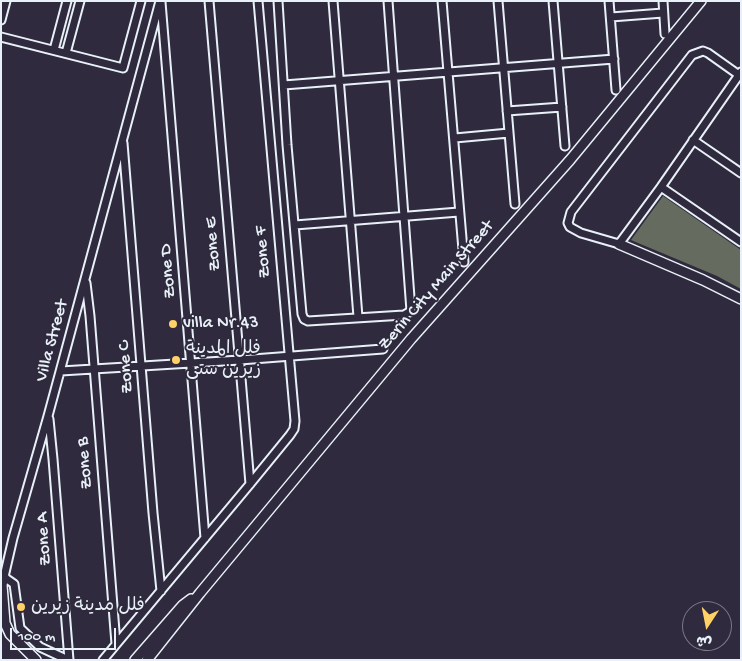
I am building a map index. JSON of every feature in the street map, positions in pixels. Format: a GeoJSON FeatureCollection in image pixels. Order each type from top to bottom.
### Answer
{"type":"FeatureCollection","features":[{"type":"Feature","properties":{"kind":"street"},"geometry":{"type":"LineString","coordinates":[[1,20],[6,1]]}},
{"type":"Feature","properties":{"kind":"street"},"geometry":{"type":"LineString","coordinates":[[54,50],[66,1]]}},
{"type":"Feature","properties":{"kind":"street"},"geometry":{"type":"LineString","coordinates":[[66,53],[80,1]]}},
{"type":"Feature","properties":{"kind":"street"},"geometry":{"type":"LineString","coordinates":[[1,37],[123,68],[141,1]]}},
{"type":"Feature","properties":{"kind":"street","name":"Villa Street"},"geometry":{"type":"LineString","coordinates":[[4,577],[13,538],[161,1]]}},
{"type":"Feature","properties":{"kind":"street","name":"Zone D"},"geometry":{"type":"LineString","coordinates":[[161,1],[205,538]]}},
{"type":"Feature","properties":{"kind":"street","name":"Zone E"},"geometry":{"type":"LineString","coordinates":[[209,1],[250,484]]}},
{"type":"Feature","properties":{"kind":"street","name":"Zone F"},"geometry":{"type":"LineString","coordinates":[[250,484],[290,435],[294,429],[295,421],[258,1]]}},
{"type":"Feature","properties":{"kind":"street"},"geometry":{"type":"LineString","coordinates":[[278,1],[287,145],[302,314],[304,320],[308,321],[404,315],[411,311],[388,1]]}},
{"type":"Feature","properties":{"kind":"street"},"geometry":{"type":"LineString","coordinates":[[333,1],[358,317]]}},
{"type":"Feature","properties":{"kind":"street"},"geometry":{"type":"LineString","coordinates":[[442,1],[464,262]]}},
{"type":"Feature","properties":{"kind":"street"},"geometry":{"type":"LineString","coordinates":[[498,1],[515,204]]}},
{"type":"Feature","properties":{"kind":"street"},"geometry":{"type":"LineString","coordinates":[[553,1],[565,146]]}},
{"type":"Feature","properties":{"kind":"street"},"geometry":{"type":"LineString","coordinates":[[609,1],[616,90]]}},
{"type":"Feature","properties":{"kind":"street"},"geometry":{"type":"LineString","coordinates":[[663,1],[665,34]]}},
{"type":"Feature","properties":{"kind":"street","name":"Zerin City Main Street"},"geometry":{"type":"LineString","coordinates":[[147,660],[200,593],[411,339],[612,110],[701,1]]}},
{"type":"Feature","properties":{"kind":"street"},"geometry":{"type":"LineString","coordinates":[[611,17],[663,13]]}},
{"type":"Feature","properties":{"kind":"street"},"geometry":{"type":"LineString","coordinates":[[619,244],[740,73],[708,53],[697,52],[692,55],[571,212],[568,224],[581,233],[619,244],[703,280],[741,299]]}},
{"type":"Feature","properties":{"kind":"street"},"geometry":{"type":"LineString","coordinates":[[284,85],[614,59]]}},
{"type":"Feature","properties":{"kind":"street"},"geometry":{"type":"LineString","coordinates":[[507,111],[562,107]]}},
{"type":"Feature","properties":{"kind":"street"},"geometry":{"type":"LineString","coordinates":[[455,138],[509,132]]}},
{"type":"Feature","properties":{"kind":"street","name":"Zone C"},"geometry":{"type":"LineString","coordinates":[[123,140],[161,591]]}},
{"type":"Feature","properties":{"kind":"street"},"geometry":{"type":"LineString","coordinates":[[693,140],[740,170]]}},
{"type":"Feature","properties":{"kind":"street"},"geometry":{"type":"LineString","coordinates":[[661,187],[741,242]]}},
{"type":"Feature","properties":{"kind":"street"},"geometry":{"type":"LineString","coordinates":[[295,225],[459,212]]}},
{"type":"Feature","properties":{"kind":"street","name":"Zone B"},"geometry":{"type":"LineString","coordinates":[[85,279],[90,316],[116,644]]}},
{"type":"Feature","properties":{"kind":"street"},"geometry":{"type":"LineString","coordinates":[[60,371],[240,360],[383,348]]}},
{"type":"Feature","properties":{"kind":"street","name":"Zone A"},"geometry":{"type":"LineString","coordinates":[[48,416],[69,660]]}},
{"type":"Feature","properties":{"kind":"street"},"geometry":{"type":"LineString","coordinates":[[103,660],[250,484]]}},
{"type":"Feature","properties":{"kind":"street"},"geometry":{"type":"LineString","coordinates":[[36,660],[10,634],[5,623],[2,585],[4,577],[14,584],[20,628],[40,647],[69,660]]}},
{"type":"Feature","properties":{"kind":"street","name":"Zerin City Main Street"},"geometry":{"type":"LineString","coordinates":[[135,660],[183,605],[200,593]]}},
{"type":"Feature","properties":{"kind":"green space"},"geometry":{"type":"Polygon","coordinates":[[[663,196],[741,250],[741,289],[717,276],[631,240],[663,196]]]}},
{"type":"Feature","properties":{"kind":"place","name":"villa Nr.43"},"geometry":{"type":"Point","coordinates":[173,324]}},
{"type":"Feature","properties":{"kind":"place","name":"فلل المدينة زیرین ستی"},"geometry":{"type":"Point","coordinates":[176,360]}},
{"type":"Feature","properties":{"kind":"place","name":"فلل مدينة زيرين"},"geometry":{"type":"Point","coordinates":[21,607]}}]}
